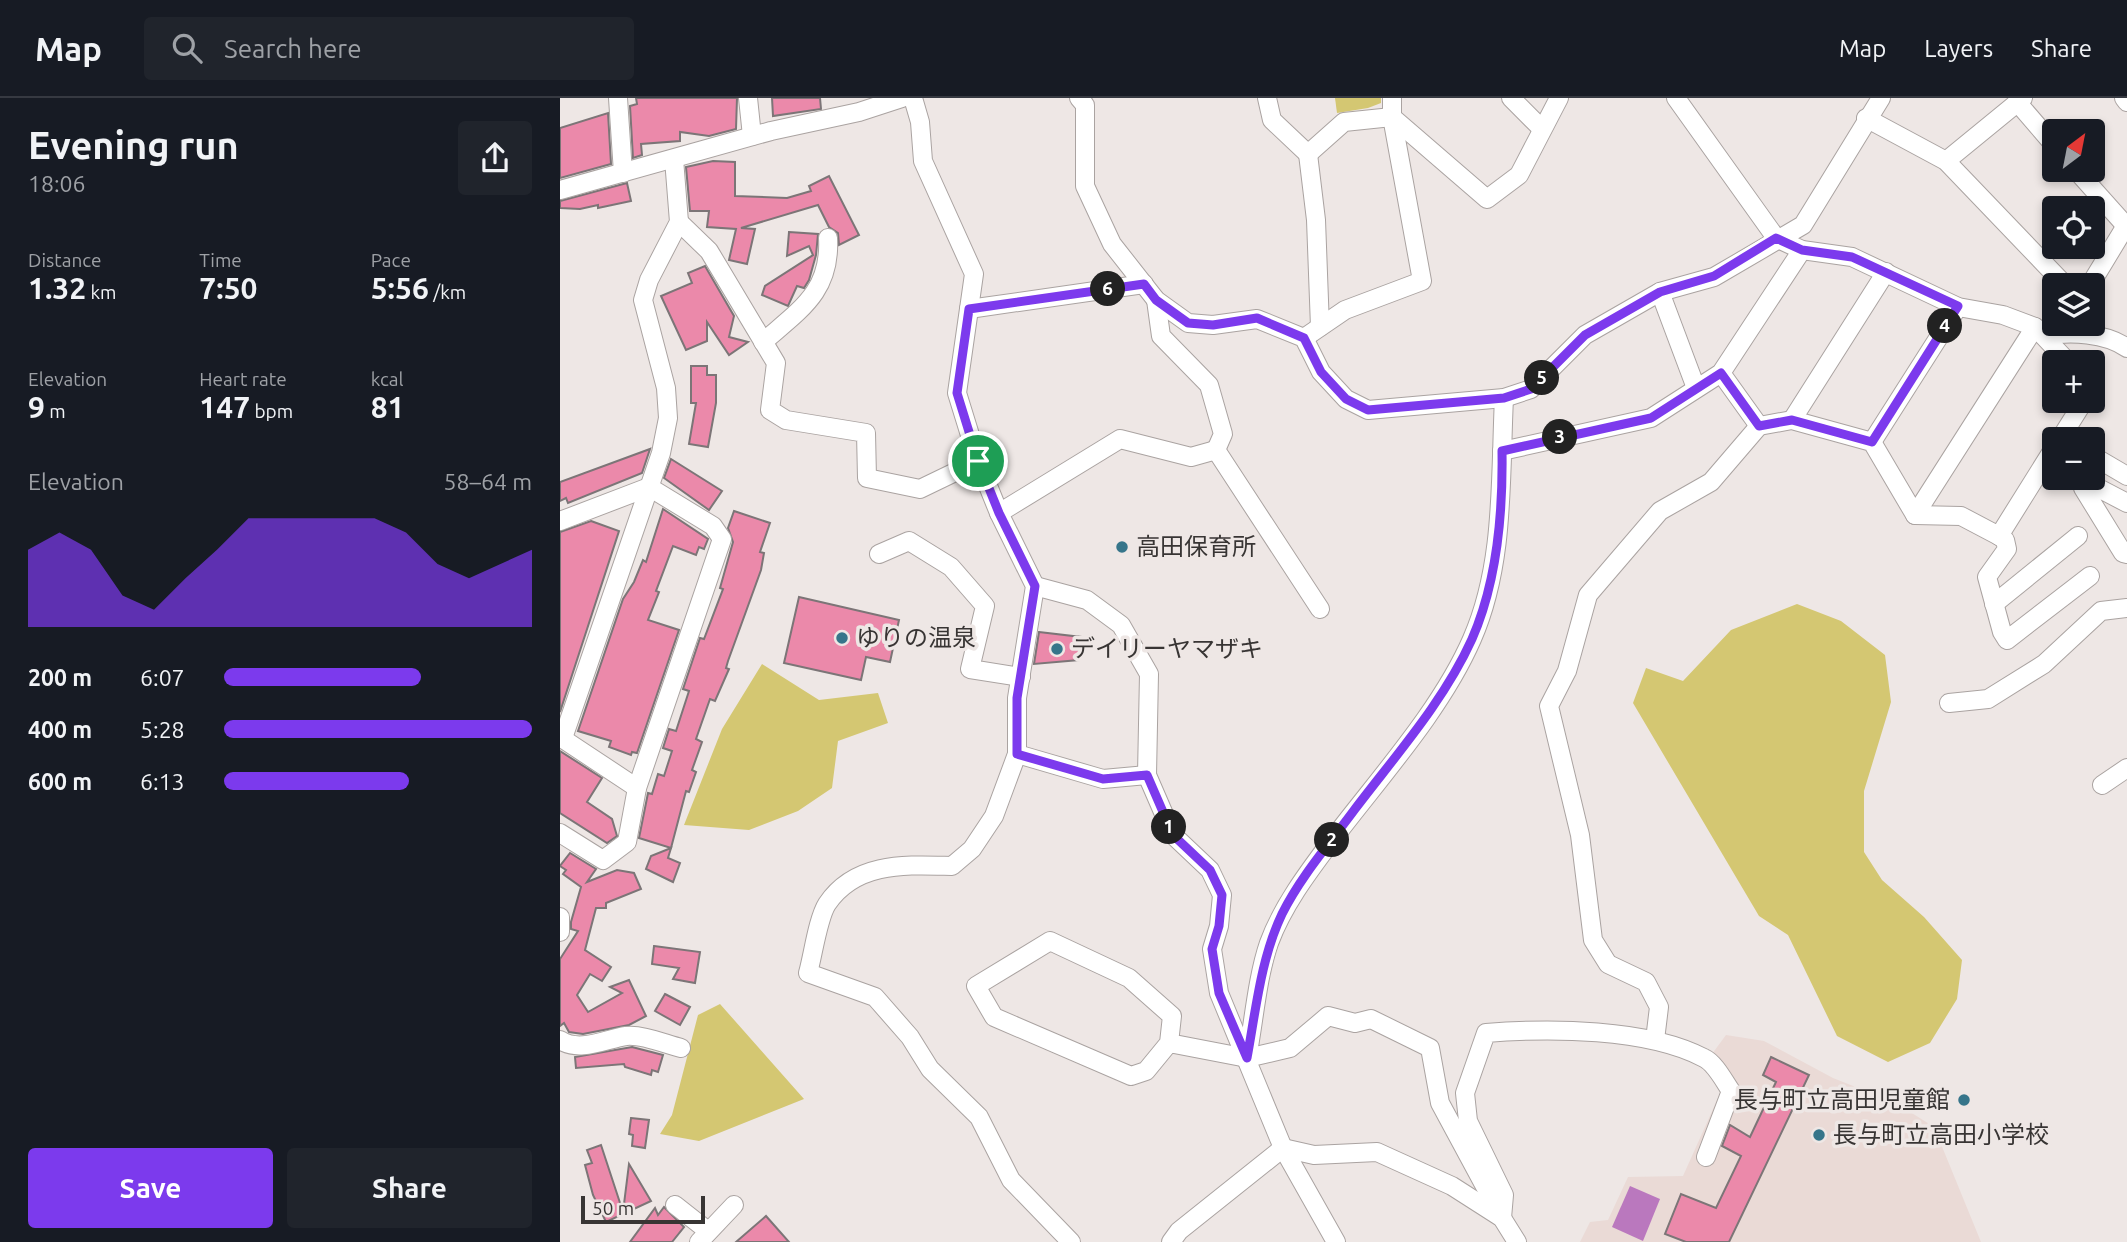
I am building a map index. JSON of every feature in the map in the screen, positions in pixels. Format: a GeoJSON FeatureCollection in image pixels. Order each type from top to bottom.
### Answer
{"type":"FeatureCollection","features":[{"type":"Feature","properties":{"kind":"street"},"geometry":{"type":"LineString","coordinates":[[618,98],[623,173]]}},
{"type":"Feature","properties":{"kind":"street"},"geometry":{"type":"LineString","coordinates":[[748,98],[752,136]]}},
{"type":"Feature","properties":{"kind":"street"},"geometry":{"type":"LineString","coordinates":[[560,190],[752,136],[859,112],[902,98]]}},
{"type":"Feature","properties":{"kind":"street"},"geometry":{"type":"LineString","coordinates":[[913,98],[920,122],[923,162],[974,274],[957,393],[978,461],[999,513],[1035,586],[1017,698],[1017,754],[994,816],[972,849],[952,866],[891,865],[854,877],[826,905],[808,972],[874,997],[910,1037],[930,1069],[979,1116],[1011,1180],[1072,1242]]}},
{"type":"Feature","properties":{"kind":"street"},"geometry":{"type":"LineString","coordinates":[[1079,98],[1085,105],[1085,186],[1112,244],[1156,300],[1188,323],[1213,325],[1257,318],[1304,338],[1321,372],[1346,399],[1368,410],[1504,398],[1531,389],[1585,335],[1660,292],[1714,276],[1776,238],[1803,225],[1866,118],[1881,98]]}},
{"type":"Feature","properties":{"kind":"street"},"geometry":{"type":"LineString","coordinates":[[1268,98],[1272,120],[1308,154],[1316,220],[1320,327]]}},
{"type":"Feature","properties":{"kind":"street"},"geometry":{"type":"LineString","coordinates":[[1304,338],[1345,310],[1422,281],[1392,117],[1392,98]]}},
{"type":"Feature","properties":{"kind":"street"},"geometry":{"type":"LineString","coordinates":[[1511,98],[1542,129]]}},
{"type":"Feature","properties":{"kind":"street"},"geometry":{"type":"LineString","coordinates":[[1308,154],[1344,122],[1392,117],[1487,199],[1519,175],[1559,98]]}},
{"type":"Feature","properties":{"kind":"street"},"geometry":{"type":"LineString","coordinates":[[1676,98],[1776,238],[1802,250],[1852,257],[1958,306],[2003,315],[2040,331],[2115,340],[2127,348]]}},
{"type":"Feature","properties":{"kind":"street"},"geometry":{"type":"LineString","coordinates":[[1946,161],[2020,100],[2042,129]]}},
{"type":"Feature","properties":{"kind":"street"},"geometry":{"type":"LineString","coordinates":[[1866,118],[1946,161],[2053,273]]}},
{"type":"Feature","properties":{"kind":"street"},"geometry":{"type":"LineString","coordinates":[[637,788],[561,737],[661,453],[668,418],[666,388],[643,300],[649,280],[679,222],[674,159]]}},
{"type":"Feature","properties":{"kind":"street"},"geometry":{"type":"LineString","coordinates":[[2087,182],[2126,225],[2097,273]]}},
{"type":"Feature","properties":{"kind":"street"},"geometry":{"type":"LineString","coordinates":[[679,222],[709,251],[776,363],[770,410],[786,420],[866,433],[867,478],[920,489],[978,461]]}},
{"type":"Feature","properties":{"kind":"street"},"geometry":{"type":"LineString","coordinates":[[763,342],[790,319],[822,282],[830,264],[828,238]]}},
{"type":"Feature","properties":{"kind":"street"},"geometry":{"type":"LineString","coordinates":[[1502,451],[1651,418],[1721,373],[1802,250]]}},
{"type":"Feature","properties":{"kind":"street"},"geometry":{"type":"LineString","coordinates":[[1792,420],[1885,272]]}},
{"type":"Feature","properties":{"kind":"street"},"geometry":{"type":"LineString","coordinates":[[969,309],[1144,284]]}},
{"type":"Feature","properties":{"kind":"street"},"geometry":{"type":"LineString","coordinates":[[1660,292],[1696,388]]}},
{"type":"Feature","properties":{"kind":"street"},"geometry":{"type":"LineString","coordinates":[[1156,300],[1161,335],[1209,385],[1223,434],[1216,450]]}},
{"type":"Feature","properties":{"kind":"street"},"geometry":{"type":"LineString","coordinates":[[1872,442],[1958,306]]}},
{"type":"Feature","properties":{"kind":"street"},"geometry":{"type":"LineString","coordinates":[[2040,331],[2057,350]]}},
{"type":"Feature","properties":{"kind":"street"},"geometry":{"type":"LineString","coordinates":[[1915,515],[2040,331]]}},
{"type":"Feature","properties":{"kind":"street"},"geometry":{"type":"LineString","coordinates":[[1721,373],[1759,426]]}},
{"type":"Feature","properties":{"kind":"street"},"geometry":{"type":"LineString","coordinates":[[1247,1058],[1269,944],[1284,911],[1309,871],[1446,687],[1472,639],[1489,585],[1502,488],[1504,398]]}},
{"type":"Feature","properties":{"kind":"street"},"geometry":{"type":"LineString","coordinates":[[1655,1040],[1659,1007],[1646,982],[1608,964],[1592,940],[1580,835],[1549,706],[1567,671],[1588,595],[1660,510],[1711,482],[1759,426],[1792,420],[1872,442],[1915,515]]}},
{"type":"Feature","properties":{"kind":"street"},"geometry":{"type":"LineString","coordinates":[[999,513],[1120,439],[1191,457],[1216,450]]}},
{"type":"Feature","properties":{"kind":"street"},"geometry":{"type":"LineString","coordinates":[[1216,450],[1320,609]]}},
{"type":"Feature","properties":{"kind":"street"},"geometry":{"type":"LineString","coordinates":[[2105,463],[2127,476]]}},
{"type":"Feature","properties":{"kind":"street"},"geometry":{"type":"LineString","coordinates":[[1999,536],[2042,469]]}},
{"type":"Feature","properties":{"kind":"street"},"geometry":{"type":"LineString","coordinates":[[2127,503],[2085,481],[2083,488],[2123,553],[2127,554]]}},
{"type":"Feature","properties":{"kind":"street"},"geometry":{"type":"LineString","coordinates":[[560,520],[649,487]]}},
{"type":"Feature","properties":{"kind":"street"},"geometry":{"type":"LineString","coordinates":[[560,834],[603,860],[627,842],[637,788],[722,539],[713,526],[649,487]]}},
{"type":"Feature","properties":{"kind":"street"},"geometry":{"type":"LineString","coordinates":[[1915,515],[1961,516],[2005,540],[2007,549],[1987,577],[2007,640],[2090,576]]}},
{"type":"Feature","properties":{"kind":"street"},"geometry":{"type":"LineString","coordinates":[[1994,604],[2078,536]]}},
{"type":"Feature","properties":{"kind":"street"},"geometry":{"type":"LineString","coordinates":[[879,554],[909,541],[951,567],[985,606],[970,669],[1021,677]]}},
{"type":"Feature","properties":{"kind":"street"},"geometry":{"type":"LineString","coordinates":[[1035,586],[1087,600],[1121,625],[1149,674],[1147,775],[1173,835],[1210,870],[1222,895],[1219,926],[1212,949],[1217,982],[1283,1148],[1333,1241]]}},
{"type":"Feature","properties":{"kind":"street"},"geometry":{"type":"LineString","coordinates":[[1949,703],[1988,699],[2044,664],[2101,611],[2127,608]]}},
{"type":"Feature","properties":{"kind":"street"},"geometry":{"type":"LineString","coordinates":[[1017,754],[1103,779],[1147,775]]}},
{"type":"Feature","properties":{"kind":"street"},"geometry":{"type":"LineString","coordinates":[[2102,785],[2127,768]]}},
{"type":"Feature","properties":{"kind":"street"},"geometry":{"type":"LineString","coordinates":[[560,917],[560,932]]}},
{"type":"Feature","properties":{"kind":"street"},"geometry":{"type":"LineString","coordinates":[[1051,941],[1129,978],[1172,1016],[1169,1043],[1146,1071],[1131,1076],[994,1017],[976,986],[1051,941]]}},
{"type":"Feature","properties":{"kind":"street"},"geometry":{"type":"LineString","coordinates":[[1169,1043],[1247,1058],[1290,1048],[1328,1016],[1355,1023],[1371,1019],[1430,1048],[1440,1104],[1517,1242]]}},
{"type":"Feature","properties":{"kind":"street"},"geometry":{"type":"LineString","coordinates":[[1502,1218],[1504,1195],[1468,1121],[1465,1093],[1486,1033],[1546,1028],[1655,1040],[1706,1058],[1731,1091],[1706,1157]]}},
{"type":"Feature","properties":{"kind":"street"},"geometry":{"type":"LineString","coordinates":[[560,1040],[567,1045],[593,1044],[629,1036],[681,1048]]}},
{"type":"Feature","properties":{"kind":"street"},"geometry":{"type":"LineString","coordinates":[[1283,1148],[1314,1155],[1377,1152],[1452,1186],[1502,1218]]}},
{"type":"Feature","properties":{"kind":"street"},"geometry":{"type":"LineString","coordinates":[[1171,1242],[1179,1231],[1283,1148]]}},
{"type":"Feature","properties":{"kind":"street"},"geometry":{"type":"LineString","coordinates":[[675,1205],[704,1236],[734,1205]]}},
{"type":"Feature","properties":{"kind":"shaded area"},"geometry":{"type":"Polygon","coordinates":[[[1335,98],[1381,98],[1381,103],[1337,113],[1335,98]]]}},
{"type":"Feature","properties":{"kind":"shaded area"},"geometry":{"type":"Polygon","coordinates":[[[1797,604],[1841,621],[1885,655],[1891,702],[1864,791],[1864,852],[1882,880],[1924,917],[1962,960],[1957,999],[1930,1043],[1888,1062],[1837,1036],[1788,935],[1759,916],[1633,703],[1646,668],[1683,681],[1731,630],[1797,604]]]}},
{"type":"Feature","properties":{"kind":"shaded area"},"geometry":{"type":"Polygon","coordinates":[[[762,664],[819,700],[878,693],[888,723],[838,741],[832,788],[798,811],[749,830],[684,825],[722,729],[762,664]]]}},
{"type":"Feature","properties":{"kind":"shaded area"},"geometry":{"type":"Polygon","coordinates":[[[720,1004],[804,1099],[699,1141],[660,1134],[672,1115],[698,1015],[720,1004]]]}},
{"type":"Feature","properties":{"kind":"shaded area","name":"長与町立高田小学校"},"geometry":{"type":"Polygon","coordinates":[[[1726,1035],[1764,1041],[1833,1078],[1896,1103],[1934,1127],[1981,1242],[1580,1242],[1590,1222],[1608,1220],[1628,1177],[1683,1176],[1722,1089],[1712,1054],[1726,1035]]]}},
{"type":"Feature","properties":{"kind":"shaded area"},"geometry":{"type":"Polygon","coordinates":[[[1630,1186],[1660,1199],[1643,1241],[1612,1227],[1630,1186]]]}},
{"type":"Feature","properties":{"kind":"building"},"geometry":{"type":"Polygon","coordinates":[[[636,98],[737,98],[736,129],[709,136],[680,132],[680,141],[641,144],[642,155],[633,158],[630,106],[637,104],[636,98]]]}},
{"type":"Feature","properties":{"kind":"building"},"geometry":{"type":"Polygon","coordinates":[[[772,98],[820,98],[821,109],[773,116],[772,98]]]}},
{"type":"Feature","properties":{"kind":"building"},"geometry":{"type":"Polygon","coordinates":[[[608,113],[611,164],[560,178],[560,128],[608,113]]]}},
{"type":"Feature","properties":{"kind":"building"},"geometry":{"type":"Polygon","coordinates":[[[713,161],[735,162],[735,196],[787,198],[811,191],[809,186],[829,176],[859,235],[839,245],[838,233],[829,227],[818,205],[741,228],[755,229],[747,264],[729,260],[736,229],[707,227],[709,211],[690,211],[686,167],[713,161]]]}},
{"type":"Feature","properties":{"kind":"building"},"geometry":{"type":"Polygon","coordinates":[[[627,183],[631,201],[598,208],[598,205],[580,209],[560,208],[560,201],[627,183]]]}},
{"type":"Feature","properties":{"kind":"building"},"geometry":{"type":"Polygon","coordinates":[[[789,232],[818,234],[809,280],[804,288],[797,286],[788,306],[762,295],[765,286],[813,255],[809,246],[787,256],[789,232]]]}},
{"type":"Feature","properties":{"kind":"building"},"geometry":{"type":"Polygon","coordinates":[[[705,266],[734,316],[729,337],[748,342],[729,355],[707,322],[707,341],[686,350],[661,296],[692,283],[688,273],[705,266]]]}},
{"type":"Feature","properties":{"kind":"building"},"geometry":{"type":"Polygon","coordinates":[[[691,366],[707,366],[707,375],[716,375],[716,403],[708,447],[689,444],[696,403],[691,403],[691,366]]]}},
{"type":"Feature","properties":{"kind":"building"},"geometry":{"type":"Polygon","coordinates":[[[650,449],[642,473],[568,503],[566,498],[560,501],[560,482],[650,449]]]}},
{"type":"Feature","properties":{"kind":"building"},"geometry":{"type":"Polygon","coordinates":[[[671,459],[722,491],[709,510],[664,478],[671,459]]]}},
{"type":"Feature","properties":{"kind":"building"},"geometry":{"type":"Polygon","coordinates":[[[663,509],[708,539],[704,549],[699,547],[696,555],[673,546],[656,591],[659,592],[648,620],[679,630],[637,753],[632,752],[631,755],[609,747],[611,741],[578,731],[623,599],[643,560],[646,562],[663,509]]]}},
{"type":"Feature","properties":{"kind":"building"},"geometry":{"type":"Polygon","coordinates":[[[734,511],[770,523],[760,552],[764,553],[761,570],[728,661],[726,668],[729,669],[715,701],[710,699],[696,739],[702,742],[692,770],[696,772],[689,792],[686,791],[671,848],[639,838],[648,793],[652,794],[658,774],[664,776],[672,751],[663,748],[669,729],[676,731],[689,691],[683,689],[700,638],[704,639],[723,589],[720,588],[733,542],[728,528],[734,511]]]}},
{"type":"Feature","properties":{"kind":"building"},"geometry":{"type":"Polygon","coordinates":[[[591,521],[619,531],[560,712],[560,532],[591,521]]]}},
{"type":"Feature","properties":{"kind":"building","name":"ゆりの温泉"},"geometry":{"type":"Polygon","coordinates":[[[799,597],[899,620],[890,662],[866,657],[861,680],[784,663],[799,597]]]}},
{"type":"Feature","properties":{"kind":"building","name":"デイリーヤマザキ"},"geometry":{"type":"Polygon","coordinates":[[[1039,632],[1081,637],[1079,660],[1034,664],[1039,632]]]}},
{"type":"Feature","properties":{"kind":"building"},"geometry":{"type":"Polygon","coordinates":[[[560,751],[602,778],[587,802],[612,819],[617,836],[607,843],[560,813],[560,751]]]}},
{"type":"Feature","properties":{"kind":"building"},"geometry":{"type":"Polygon","coordinates":[[[671,848],[668,858],[680,863],[673,882],[646,869],[651,856],[671,848]]]}},
{"type":"Feature","properties":{"kind":"building"},"geometry":{"type":"Polygon","coordinates":[[[570,853],[596,869],[587,882],[617,870],[634,873],[641,889],[606,903],[606,908],[596,908],[585,950],[611,967],[602,981],[590,974],[577,995],[588,1012],[622,993],[610,987],[629,980],[646,1016],[629,1025],[583,1034],[569,1032],[564,1023],[560,1026],[560,959],[578,931],[571,929],[571,922],[581,887],[563,874],[566,870],[560,866],[570,853]]]}},
{"type":"Feature","properties":{"kind":"building"},"geometry":{"type":"Polygon","coordinates":[[[654,946],[700,952],[695,983],[673,979],[679,968],[652,964],[654,946]]]}},
{"type":"Feature","properties":{"kind":"building"},"geometry":{"type":"Polygon","coordinates":[[[665,994],[690,1007],[680,1025],[655,1011],[665,994]]]}},
{"type":"Feature","properties":{"kind":"building"},"geometry":{"type":"Polygon","coordinates":[[[632,1047],[663,1055],[658,1072],[652,1070],[651,1075],[625,1067],[624,1064],[576,1068],[575,1057],[632,1047]]]}},
{"type":"Feature","properties":{"kind":"building"},"geometry":{"type":"Polygon","coordinates":[[[1771,1057],[1809,1075],[1729,1242],[1686,1242],[1665,1234],[1681,1194],[1716,1208],[1741,1156],[1722,1146],[1730,1125],[1750,1137],[1776,1082],[1763,1075],[1771,1057]]]}},
{"type":"Feature","properties":{"kind":"building"},"geometry":{"type":"Polygon","coordinates":[[[631,1118],[649,1120],[645,1148],[632,1146],[633,1135],[629,1134],[631,1118]]]}},
{"type":"Feature","properties":{"kind":"building"},"geometry":{"type":"Polygon","coordinates":[[[601,1145],[623,1212],[629,1164],[651,1201],[606,1222],[593,1195],[585,1165],[592,1163],[587,1150],[601,1145]]]}},
{"type":"Feature","properties":{"kind":"building"},"geometry":{"type":"Polygon","coordinates":[[[664,1207],[684,1227],[672,1242],[630,1242],[655,1208],[658,1215],[664,1207]]]}},
{"type":"Feature","properties":{"kind":"building"},"geometry":{"type":"Polygon","coordinates":[[[766,1216],[789,1242],[736,1242],[766,1216]]]}},
{"type":"Feature","properties":{"kind":"place","name":"高田保育所"},"geometry":{"type":"Point","coordinates":[1122,547]}},
{"type":"Feature","properties":{"kind":"place","name":"ゆりの温泉"},"geometry":{"type":"Point","coordinates":[842,638]}},
{"type":"Feature","properties":{"kind":"place","name":"デイリーヤマザキ"},"geometry":{"type":"Point","coordinates":[1057,649]}},
{"type":"Feature","properties":{"kind":"place","name":"長与町立高田児童館"},"geometry":{"type":"Point","coordinates":[1964,1100]}},
{"type":"Feature","properties":{"kind":"place","name":"長与町立高田小学校"},"geometry":{"type":"Point","coordinates":[1819,1135]}},
{"type":"Feature","properties":{"kind":"route"},"geometry":{"type":"LineString","coordinates":[[1776,238],[1802,250],[1852,257],[1958,306],[1872,442],[1792,420],[1759,426],[1721,373],[1651,418],[1502,451],[1502,488],[1487,598],[1472,639],[1446,687],[1309,871],[1284,911],[1269,944],[1247,1058],[1219,993],[1212,949],[1219,926],[1222,895],[1210,870],[1173,835],[1147,775],[1103,779],[1017,754],[1017,698],[1035,586],[999,513],[978,461],[957,393],[969,309],[1144,284],[1156,300],[1188,323],[1213,325],[1257,318],[1304,338],[1321,372],[1346,399],[1368,410],[1504,398],[1531,389],[1585,335],[1660,292],[1714,276],[1776,238]]}}]}
